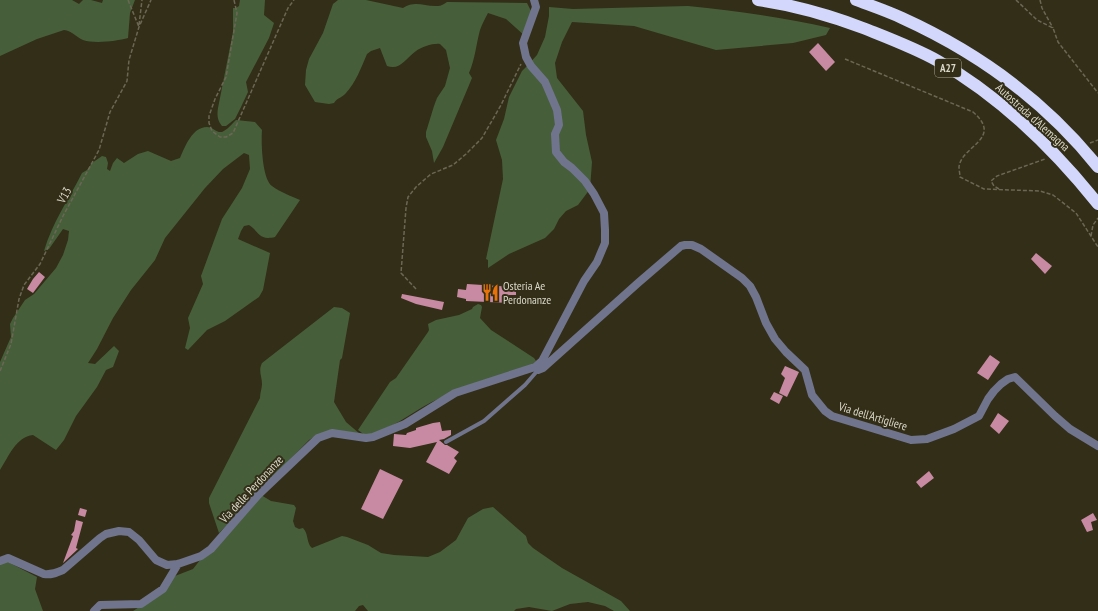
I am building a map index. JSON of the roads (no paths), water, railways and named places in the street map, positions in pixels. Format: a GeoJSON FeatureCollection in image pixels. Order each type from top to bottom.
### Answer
{"type":"FeatureCollection","features":[{"type":"Feature","properties":{"kind":"highway","name":"Autostrada d'Alemagna"},"geometry":{"type":"LineString","coordinates":[[758,0],[779,3],[841,20],[894,40],[938,61],[975,85],[1010,112],[1046,144],[1075,174],[1098,204]]}},
{"type":"Feature","properties":{"kind":"highway","name":"Autostrada d'Alemagna"},"geometry":{"type":"LineString","coordinates":[[856,0],[901,17],[949,42],[989,66],[1026,94],[1061,126],[1098,167]]}},
{"type":"Feature","properties":{"kind":"street"},"geometry":{"type":"LineString","coordinates":[[534,0],[536,7],[523,43],[526,57],[531,66],[545,82],[557,110],[559,125],[556,134],[556,152],[564,162],[585,181],[594,194],[604,213],[605,230],[605,243],[597,262],[584,281],[542,361],[536,368]]}},
{"type":"Feature","properties":{"kind":"street","name":"Via dell'Artigliere"},"geometry":{"type":"LineString","coordinates":[[536,368],[543,368],[681,246],[692,245],[701,249],[742,278],[750,286],[766,323],[775,339],[786,352],[806,370],[812,395],[825,411],[832,416],[910,440],[927,439],[954,429],[979,416],[994,391],[1008,379],[1015,377],[1054,416],[1070,429],[1098,446]]}},
{"type":"Feature","properties":{"kind":"street","name":"Via delle Perdonanze"},"geometry":{"type":"LineString","coordinates":[[0,561],[8,558],[44,574],[56,573],[63,570],[106,534],[119,531],[128,532],[134,535],[153,557],[162,564],[178,564],[201,556],[211,549],[258,495],[318,438],[332,433],[366,438],[373,437],[404,424],[455,393],[536,368]]}},
{"type":"Feature","properties":{"kind":"street"},"geometry":{"type":"LineString","coordinates":[[94,611],[100,605],[141,604],[163,589],[178,564]]}},
{"type":"Feature","properties":{"kind":"lane"},"geometry":{"type":"LineString","coordinates":[[446,442],[484,421],[525,385],[536,368]]}},
{"type":"Feature","properties":{"kind":"place","name":"Osteria Ae Perdonanze"},"geometry":{"type":"Point","coordinates":[490,292]}}]}
